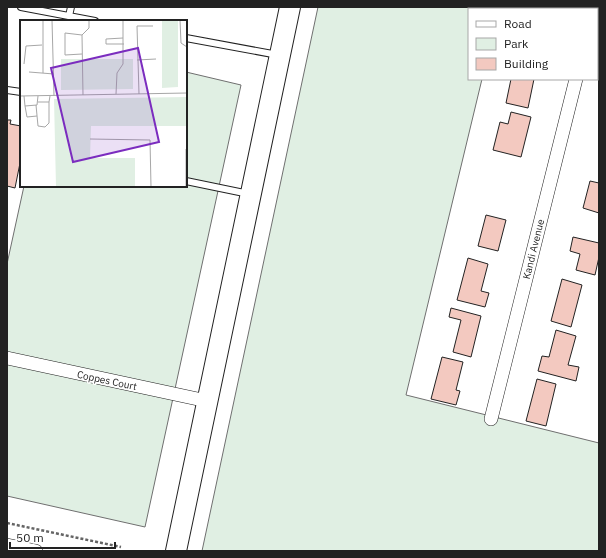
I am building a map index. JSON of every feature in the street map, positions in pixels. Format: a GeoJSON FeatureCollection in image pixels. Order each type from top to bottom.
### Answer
{"type":"FeatureCollection","features":[{"type":"Feature","properties":{"kind":"main road"},"geometry":{"type":"LineString","coordinates":[[176,551],[290,7]]}},
{"type":"Feature","properties":{"kind":"street","name":"Kandi Avenue"},"geometry":{"type":"LineString","coordinates":[[491,419],[576,80]]}},
{"type":"Feature","properties":{"kind":"street","name":"Coppes Court"},"geometry":{"type":"LineString","coordinates":[[7,358],[207,401]]}},
{"type":"Feature","properties":{"kind":"street"},"geometry":{"type":"LineString","coordinates":[[7,545],[36,551]]}},
{"type":"Feature","properties":{"kind":"lane"},"geometry":{"type":"LineString","coordinates":[[21,7],[90,20]]}},
{"type":"Feature","properties":{"kind":"lane"},"geometry":{"type":"LineString","coordinates":[[69,16],[71,7]]}},
{"type":"Feature","properties":{"kind":"lane"},"geometry":{"type":"LineString","coordinates":[[187,38],[279,55]]}},
{"type":"Feature","properties":{"kind":"lane"},"geometry":{"type":"LineString","coordinates":[[7,90],[20,92]]}},
{"type":"Feature","properties":{"kind":"lane"},"geometry":{"type":"LineString","coordinates":[[187,181],[250,194]]}},
{"type":"Feature","properties":{"kind":"path"},"geometry":{"type":"LineString","coordinates":[[7,523],[122,547]]}},
{"type":"Feature","properties":{"kind":"green space"},"geometry":{"type":"Polygon","coordinates":[[[318,7],[500,7],[468,8],[468,80],[482,80],[406,395],[599,443],[599,551],[202,551],[318,7]]]}},
{"type":"Feature","properties":{"kind":"green space"},"geometry":{"type":"Polygon","coordinates":[[[187,72],[241,85],[145,527],[7,496],[7,264],[24,187],[187,187],[187,72]]]}},
{"type":"Feature","properties":{"kind":"building"},"geometry":{"type":"Polygon","coordinates":[[[518,7],[537,7],[537,8],[518,7]]]}},
{"type":"Feature","properties":{"kind":"building"},"geometry":{"type":"Polygon","coordinates":[[[511,80],[534,80],[528,108],[506,103],[511,80]]]}},
{"type":"Feature","properties":{"kind":"building"},"geometry":{"type":"Polygon","coordinates":[[[511,112],[531,117],[521,157],[493,150],[500,122],[508,124],[511,112]]]}},
{"type":"Feature","properties":{"kind":"building"},"geometry":{"type":"Polygon","coordinates":[[[7,120],[11,120],[10,124],[20,126],[20,163],[15,188],[7,186],[7,120]]]}},
{"type":"Feature","properties":{"kind":"building"},"geometry":{"type":"Polygon","coordinates":[[[590,181],[599,183],[599,213],[583,208],[590,181]]]}},
{"type":"Feature","properties":{"kind":"building"},"geometry":{"type":"Polygon","coordinates":[[[486,215],[506,220],[498,251],[478,246],[486,215]]]}},
{"type":"Feature","properties":{"kind":"building"},"geometry":{"type":"Polygon","coordinates":[[[573,237],[599,243],[599,257],[595,275],[576,270],[580,254],[570,251],[573,237]]]}},
{"type":"Feature","properties":{"kind":"building"},"geometry":{"type":"Polygon","coordinates":[[[468,258],[488,264],[481,291],[489,293],[485,307],[457,300],[468,258]]]}},
{"type":"Feature","properties":{"kind":"building"},"geometry":{"type":"Polygon","coordinates":[[[562,279],[582,285],[571,327],[551,321],[562,279]]]}},
{"type":"Feature","properties":{"kind":"building"},"geometry":{"type":"Polygon","coordinates":[[[451,308],[481,316],[471,357],[453,352],[461,320],[449,317],[451,308]]]}},
{"type":"Feature","properties":{"kind":"building"},"geometry":{"type":"Polygon","coordinates":[[[556,330],[576,336],[568,365],[579,367],[576,381],[538,371],[542,356],[549,357],[556,330]]]}},
{"type":"Feature","properties":{"kind":"building"},"geometry":{"type":"Polygon","coordinates":[[[442,357],[463,362],[456,390],[460,391],[456,405],[431,399],[442,357]]]}},
{"type":"Feature","properties":{"kind":"building"},"geometry":{"type":"Polygon","coordinates":[[[537,379],[556,384],[546,426],[526,421],[537,379]]]}}]}
